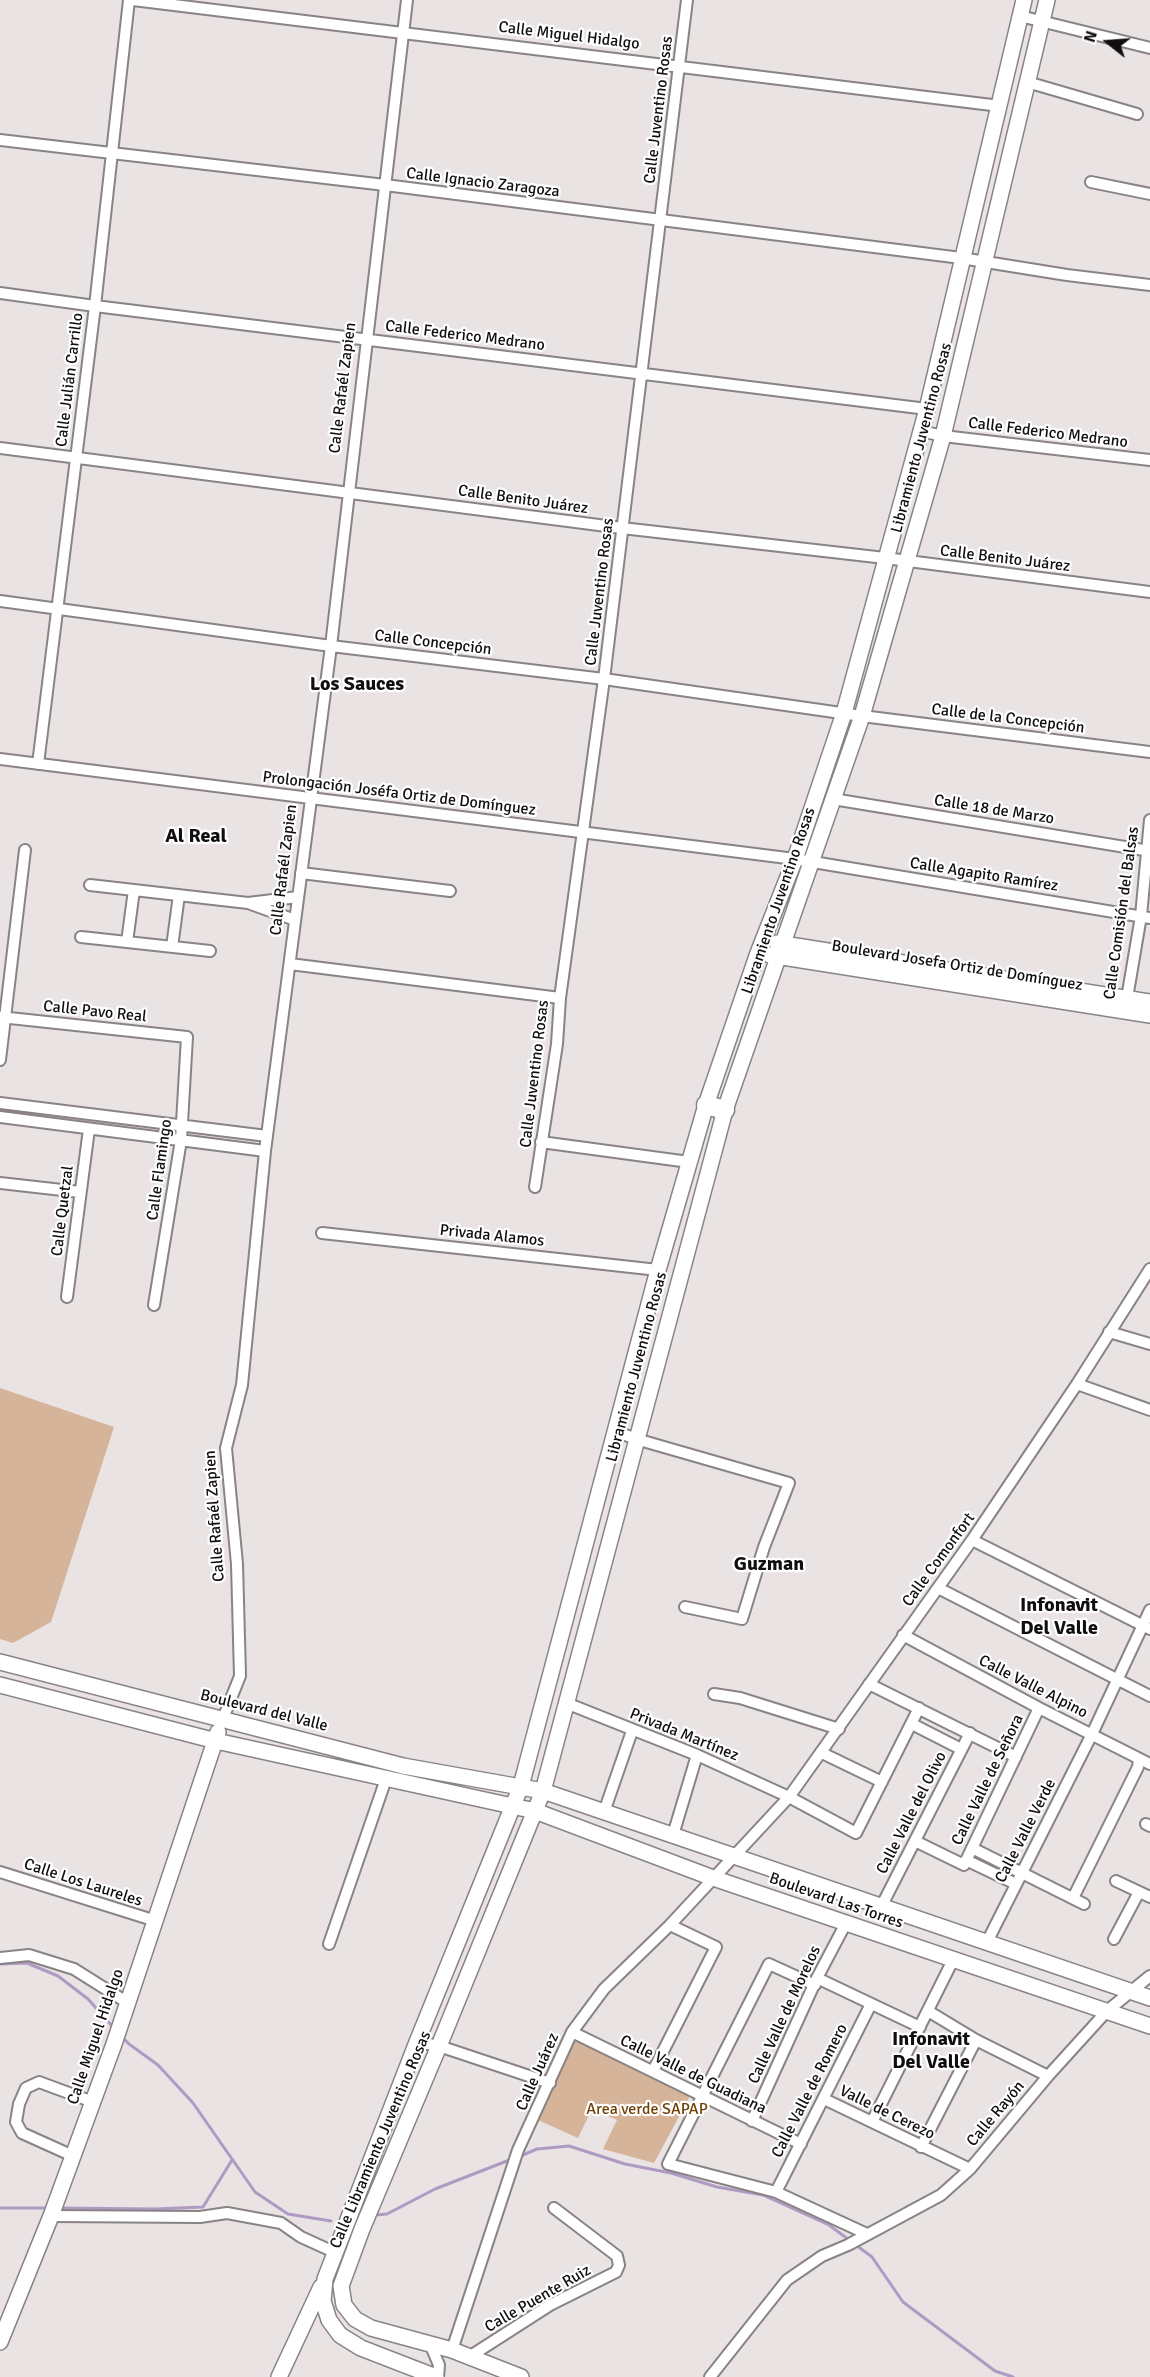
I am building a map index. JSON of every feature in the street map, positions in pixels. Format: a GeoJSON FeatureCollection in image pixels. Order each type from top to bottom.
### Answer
{"type":"FeatureCollection","features":[{"type":"Feature","properties":{"kind":"main road","name":"Libramiento Juventino Rosas"},"geometry":{"type":"LineString","coordinates":[[513,1806],[521,1786],[658,1270],[706,1105],[760,947],[795,859],[844,713],[927,409],[1024,0]]}},
{"type":"Feature","properties":{"kind":"main road","name":"Libramiento Juventino Rosas"},"geometry":{"type":"LineString","coordinates":[[535,1811],[543,1791],[725,1110],[862,716],[908,562],[943,436],[1047,0]]}},
{"type":"Feature","properties":{"kind":"main road","name":"Boulevard Josefa Ortiz de Domínguez"},"geometry":{"type":"LineString","coordinates":[[760,947],[1125,1004],[1150,1002]]}},
{"type":"Feature","properties":{"kind":"main road","name":"Boulevard Josefa Ortiz de Domínguez"},"geometry":{"type":"LineString","coordinates":[[1125,1004],[1150,1016]]}},
{"type":"Feature","properties":{"kind":"main road"},"geometry":{"type":"LineString","coordinates":[[706,1105],[725,1110]]}},
{"type":"Feature","properties":{"kind":"main road","name":"Boulevard del Valle"},"geometry":{"type":"LineString","coordinates":[[0,1662],[403,1766],[521,1786]]}},
{"type":"Feature","properties":{"kind":"main road"},"geometry":{"type":"LineString","coordinates":[[0,1685],[216,1740],[513,1806]]}},
{"type":"Feature","properties":{"kind":"main road"},"geometry":{"type":"LineString","coordinates":[[86,1707],[91,1685]]}},
{"type":"Feature","properties":{"kind":"main road","name":"Calle Rafaél Zapien"},"geometry":{"type":"LineString","coordinates":[[216,1740],[222,1721]]}},
{"type":"Feature","properties":{"kind":"main road","name":"Calle Miguel Hidalgo"},"geometry":{"type":"LineString","coordinates":[[0,2342],[53,2210],[114,2044],[216,1740]]}},
{"type":"Feature","properties":{"kind":"main road"},"geometry":{"type":"LineString","coordinates":[[315,1761],[330,1754],[335,1748]]}},
{"type":"Feature","properties":{"kind":"main road","name":"Boulevard Las Torres"},"geometry":{"type":"LineString","coordinates":[[521,1786],[543,1791],[733,1855],[1150,1998]]}},
{"type":"Feature","properties":{"kind":"main road","name":"Boulevard Las Torres"},"geometry":{"type":"LineString","coordinates":[[513,1806],[535,1811],[713,1878],[1150,2026]]}},
{"type":"Feature","properties":{"kind":"main road","name":"Calle Libramiento Juventino Rosas"},"geometry":{"type":"LineString","coordinates":[[437,2377],[361,2348],[340,2335],[329,2320],[323,2301],[325,2279],[417,2042],[513,1806]]}},
{"type":"Feature","properties":{"kind":"main road","name":"Calle Libramiento Juventino Rosas"},"geometry":{"type":"LineString","coordinates":[[521,2377],[452,2350],[371,2328],[355,2319],[344,2305],[341,2286],[362,2229],[535,1811]]}},
{"type":"Feature","properties":{"kind":"main road"},"geometry":{"type":"LineString","coordinates":[[279,2377],[325,2279]]}},
{"type":"Feature","properties":{"kind":"street","name":"Calle Miguel Hidalgo"},"geometry":{"type":"LineString","coordinates":[[131,0],[1000,106]]}},
{"type":"Feature","properties":{"kind":"street","name":"Calle Julián Carrillo"},"geometry":{"type":"LineString","coordinates":[[38,764],[131,0]]}},
{"type":"Feature","properties":{"kind":"street","name":"Calle Rafaél Zapien"},"geometry":{"type":"LineString","coordinates":[[222,1721],[240,1676],[237,1564],[226,1448],[242,1385],[265,1151],[331,646],[407,0]]}},
{"type":"Feature","properties":{"kind":"street","name":"Calle Juventino Rosas"},"geometry":{"type":"LineString","coordinates":[[535,1187],[557,1044],[560,998],[581,832],[604,679],[687,0]]}},
{"type":"Feature","properties":{"kind":"street"},"geometry":{"type":"LineString","coordinates":[[1020,16],[1150,48]]}},
{"type":"Feature","properties":{"kind":"street"},"geometry":{"type":"LineString","coordinates":[[1027,82],[1137,114]]}},
{"type":"Feature","properties":{"kind":"street","name":"Calle Ignacio Zaragoza"},"geometry":{"type":"LineString","coordinates":[[0,140],[385,185],[984,262]]}},
{"type":"Feature","properties":{"kind":"street"},"geometry":{"type":"LineString","coordinates":[[1091,182],[1150,194]]}},
{"type":"Feature","properties":{"kind":"street"},"geometry":{"type":"LineString","coordinates":[[984,262],[1150,285]]}},
{"type":"Feature","properties":{"kind":"street","name":"Calle Federico Medrano"},"geometry":{"type":"LineString","coordinates":[[0,293],[927,409]]}},
{"type":"Feature","properties":{"kind":"street","name":"Calle Federico Medrano"},"geometry":{"type":"LineString","coordinates":[[921,431],[943,436],[1150,460]]}},
{"type":"Feature","properties":{"kind":"street","name":"Calle Benito Juárez"},"geometry":{"type":"LineString","coordinates":[[0,447],[622,528],[885,558],[1150,592]]}},
{"type":"Feature","properties":{"kind":"street","name":"Calle Concepción"},"geometry":{"type":"LineString","coordinates":[[0,601],[331,646],[604,679],[862,716]]}},
{"type":"Feature","properties":{"kind":"street","name":"Calle de la Concepción"},"geometry":{"type":"LineString","coordinates":[[862,716],[1150,752]]}},
{"type":"Feature","properties":{"kind":"street","name":"Prolongación Joséfa Ortiz de Domínguez"},"geometry":{"type":"LineString","coordinates":[[0,759],[795,859]]}},
{"type":"Feature","properties":{"kind":"street","name":"Calle 18 de Marzo"},"geometry":{"type":"LineString","coordinates":[[833,798],[1148,850]]}},
{"type":"Feature","properties":{"kind":"street","name":"Calle Comisión del Balsas"},"geometry":{"type":"LineString","coordinates":[[1125,1004],[1145,917],[1150,820]]}},
{"type":"Feature","properties":{"kind":"street"},"geometry":{"type":"LineString","coordinates":[[0,1060],[3,1017],[25,850]]}},
{"type":"Feature","properties":{"kind":"street","name":"Calle Agapito Ramírez"},"geometry":{"type":"LineString","coordinates":[[795,859],[1145,917]]}},
{"type":"Feature","properties":{"kind":"street"},"geometry":{"type":"LineString","coordinates":[[301,873],[450,891]]}},
{"type":"Feature","properties":{"kind":"street"},"geometry":{"type":"LineString","coordinates":[[90,885],[248,903],[295,920]]}},
{"type":"Feature","properties":{"kind":"street"},"geometry":{"type":"LineString","coordinates":[[127,942],[134,890]]}},
{"type":"Feature","properties":{"kind":"street"},"geometry":{"type":"LineString","coordinates":[[172,947],[179,895]]}},
{"type":"Feature","properties":{"kind":"street"},"geometry":{"type":"LineString","coordinates":[[248,903],[298,897]]}},
{"type":"Feature","properties":{"kind":"street"},"geometry":{"type":"LineString","coordinates":[[81,937],[210,951]]}},
{"type":"Feature","properties":{"kind":"street"},"geometry":{"type":"LineString","coordinates":[[290,964],[560,998]]}},
{"type":"Feature","properties":{"kind":"street","name":"Calle Pavo Real"},"geometry":{"type":"LineString","coordinates":[[3,1017],[187,1037]]}},
{"type":"Feature","properties":{"kind":"street","name":"Calle Flamingo"},"geometry":{"type":"LineString","coordinates":[[154,1305],[181,1140],[187,1037]]}},
{"type":"Feature","properties":{"kind":"street"},"geometry":{"type":"LineString","coordinates":[[0,1103],[267,1136]]}},
{"type":"Feature","properties":{"kind":"street"},"geometry":{"type":"LineString","coordinates":[[0,1117],[265,1151]]}},
{"type":"Feature","properties":{"kind":"street","name":"Calle Quetzal"},"geometry":{"type":"LineString","coordinates":[[67,1297],[89,1129]]}},
{"type":"Feature","properties":{"kind":"street"},"geometry":{"type":"LineString","coordinates":[[541,1142],[689,1162]]}},
{"type":"Feature","properties":{"kind":"street"},"geometry":{"type":"LineString","coordinates":[[0,1183],[80,1192]]}},
{"type":"Feature","properties":{"kind":"street","name":"Privada Alamos"},"geometry":{"type":"LineString","coordinates":[[322,1233],[658,1270]]}},
{"type":"Feature","properties":{"kind":"street","name":"Calle Comonfort"},"geometry":{"type":"LineString","coordinates":[[733,1855],[789,1797],[822,1753],[972,1540],[1149,1274]]}},
{"type":"Feature","properties":{"kind":"street"},"geometry":{"type":"LineString","coordinates":[[1109,1332],[1150,1344]]}},
{"type":"Feature","properties":{"kind":"street"},"geometry":{"type":"LineString","coordinates":[[1077,1384],[1150,1410]]}},
{"type":"Feature","properties":{"kind":"street"},"geometry":{"type":"LineString","coordinates":[[615,1431],[789,1483],[764,1546],[742,1619],[685,1607]]}},
{"type":"Feature","properties":{"kind":"street"},"geometry":{"type":"LineString","coordinates":[[972,1540],[1146,1627]]}},
{"type":"Feature","properties":{"kind":"street"},"geometry":{"type":"LineString","coordinates":[[938,1588],[1150,1696]]}},
{"type":"Feature","properties":{"kind":"street","name":"Calle Valle Verde"},"geometry":{"type":"LineString","coordinates":[[987,1942],[1146,1627],[1150,1610]]}},
{"type":"Feature","properties":{"kind":"street","name":"Calle Valle Alpino"},"geometry":{"type":"LineString","coordinates":[[903,1635],[1150,1764]]}},
{"type":"Feature","properties":{"kind":"street"},"geometry":{"type":"LineString","coordinates":[[869,1684],[1016,1757]]}},
{"type":"Feature","properties":{"kind":"street"},"geometry":{"type":"LineString","coordinates":[[714,1694],[740,1698],[839,1729]]}},
{"type":"Feature","properties":{"kind":"street","name":"Privada Martínez"},"geometry":{"type":"LineString","coordinates":[[566,1703],[632,1731],[698,1755],[789,1797],[856,1833],[882,1782]]}},
{"type":"Feature","properties":{"kind":"street"},"geometry":{"type":"LineString","coordinates":[[822,1753],[882,1782],[920,1708]]}},
{"type":"Feature","properties":{"kind":"street","name":"Calle Valle de Señora"},"geometry":{"type":"LineString","coordinates":[[965,1862],[1039,1708]]}},
{"type":"Feature","properties":{"kind":"street"},"geometry":{"type":"LineString","coordinates":[[912,1724],[961,1749]]}},
{"type":"Feature","properties":{"kind":"street"},"geometry":{"type":"LineString","coordinates":[[604,1812],[632,1731]]}},
{"type":"Feature","properties":{"kind":"street","name":"Calle Valle del Olivo"},"geometry":{"type":"LineString","coordinates":[[881,1907],[970,1733]]}},
{"type":"Feature","properties":{"kind":"street"},"geometry":{"type":"LineString","coordinates":[[673,1835],[698,1755]]}},
{"type":"Feature","properties":{"kind":"street"},"geometry":{"type":"LineString","coordinates":[[1073,1898],[1138,1767],[1139,1759]]}},
{"type":"Feature","properties":{"kind":"street"},"geometry":{"type":"LineString","coordinates":[[329,1944],[386,1779]]}},
{"type":"Feature","properties":{"kind":"street"},"geometry":{"type":"LineString","coordinates":[[915,1840],[965,1862],[1073,1898],[1084,1904]]}},
{"type":"Feature","properties":{"kind":"street"},"geometry":{"type":"LineString","coordinates":[[972,1848],[1019,1879]]}},
{"type":"Feature","properties":{"kind":"street","name":"Calle Juárez"},"geometry":{"type":"LineString","coordinates":[[452,2350],[518,2150],[572,2032],[604,1989],[670,1925],[733,1855]]}},
{"type":"Feature","properties":{"kind":"street","name":"Calle Los Laureles"},"geometry":{"type":"LineString","coordinates":[[0,1872],[156,1922]]}},
{"type":"Feature","properties":{"kind":"street"},"geometry":{"type":"LineString","coordinates":[[1116,1881],[1150,1897]]}},
{"type":"Feature","properties":{"kind":"street"},"geometry":{"type":"LineString","coordinates":[[1114,1939],[1139,1892]]}},
{"type":"Feature","properties":{"kind":"street","name":"Calle Valle de Morelos"},"geometry":{"type":"LineString","coordinates":[[752,2121],[816,1981],[846,1923]]}},
{"type":"Feature","properties":{"kind":"street"},"geometry":{"type":"LineString","coordinates":[[653,2071],[716,1947],[670,1925]]}},
{"type":"Feature","properties":{"kind":"street"},"geometry":{"type":"LineString","coordinates":[[0,1958],[29,1955],[74,1969],[125,2009]]}},
{"type":"Feature","properties":{"kind":"street"},"geometry":{"type":"LineString","coordinates":[[872,2122],[953,1960]]}},
{"type":"Feature","properties":{"kind":"street"},"geometry":{"type":"LineString","coordinates":[[863,2236],[776,2192],[668,2164],[770,1964],[816,1981],[920,2026]]}},
{"type":"Feature","properties":{"kind":"street","name":"Calle Rayón"},"geometry":{"type":"LineString","coordinates":[[710,2377],[787,2280],[822,2256],[848,2246],[941,2194],[970,2169],[1047,2076],[1107,2011],[1150,1976]]}},
{"type":"Feature","properties":{"kind":"street","name":"Calle Valle de Romero"},"geometry":{"type":"LineString","coordinates":[[776,2192],[871,2004]]}},
{"type":"Feature","properties":{"kind":"street"},"geometry":{"type":"LineString","coordinates":[[928,2011],[976,2040],[1047,2076]]}},
{"type":"Feature","properties":{"kind":"street","name":"Calle Valle de Guadiana"},"geometry":{"type":"LineString","coordinates":[[572,2032],[801,2144]]}},
{"type":"Feature","properties":{"kind":"street"},"geometry":{"type":"LineString","coordinates":[[921,2147],[976,2040]]}},
{"type":"Feature","properties":{"kind":"street"},"geometry":{"type":"LineString","coordinates":[[417,2042],[439,2046],[550,2083]]}},
{"type":"Feature","properties":{"kind":"street"},"geometry":{"type":"LineString","coordinates":[[73,2156],[22,2133],[16,2122],[19,2104],[26,2088],[39,2082],[93,2102]]}},
{"type":"Feature","properties":{"kind":"street","name":"Valle de Cerezo"},"geometry":{"type":"LineString","coordinates":[[824,2099],[970,2169]]}},
{"type":"Feature","properties":{"kind":"street","name":"Calle Puente Ruiz"},"geometry":{"type":"LineString","coordinates":[[469,2357],[550,2305],[616,2272],[619,2265],[616,2256],[554,2208]]}},
{"type":"Feature","properties":{"kind":"street"},"geometry":{"type":"LineString","coordinates":[[53,2210],[200,2217],[227,2213],[281,2223],[301,2237],[334,2252]]}},
{"type":"Feature","properties":{"kind":"street"},"geometry":{"type":"LineString","coordinates":[[431,2346],[439,2365],[437,2377]]}},
{"type":"Feature","properties":{"kind":"green space"},"geometry":{"type":"Polygon","coordinates":[[[0,1388],[114,1427],[51,1622],[13,1643],[0,1639],[0,1388]]]}},
{"type":"Feature","properties":{"kind":"green space","name":"Area verde SAPAP"},"geometry":{"type":"Polygon","coordinates":[[[573,2039],[690,2096],[654,2163],[603,2149],[617,2120],[592,2109],[578,2138],[538,2120],[573,2039]]]}},
{"type":"Feature","properties":{"kind":"waterway"},"geometry":{"type":"LineString","coordinates":[[0,1964],[27,1963],[58,1976],[88,1999],[113,2027]]}},
{"type":"Feature","properties":{"kind":"waterway"},"geometry":{"type":"LineString","coordinates":[[122,2037],[158,2065],[193,2103],[255,2192],[288,2214],[331,2221]]}},
{"type":"Feature","properties":{"kind":"waterway"},"geometry":{"type":"LineString","coordinates":[[518,2157],[537,2149],[569,2146],[625,2164],[671,2173],[717,2187],[763,2195],[829,2225],[872,2257],[903,2302],[995,2371],[1013,2377]]}},
{"type":"Feature","properties":{"kind":"waterway"},"geometry":{"type":"LineString","coordinates":[[376,2215],[387,2214],[435,2189],[512,2159]]}},
{"type":"Feature","properties":{"kind":"waterway"},"geometry":{"type":"LineString","coordinates":[[59,2208],[203,2207],[232,2160]]}},
{"type":"Feature","properties":{"kind":"waterway"},"geometry":{"type":"LineString","coordinates":[[0,2208],[49,2208]]}},
{"type":"Feature","properties":{"kind":"district","name":"Los Sauces"},"geometry":{"type":"Point","coordinates":[357,685]}},
{"type":"Feature","properties":{"kind":"district","name":"Al Real"},"geometry":{"type":"Point","coordinates":[196,837]}},
{"type":"Feature","properties":{"kind":"district","name":"Guzman"},"geometry":{"type":"Point","coordinates":[769,1565]}},
{"type":"Feature","properties":{"kind":"district","name":"Infonavit Del Valle"},"geometry":{"type":"Point","coordinates":[1059,1618]}},
{"type":"Feature","properties":{"kind":"district","name":"Infonavit Del Valle"},"geometry":{"type":"Point","coordinates":[931,2052]}}]}
